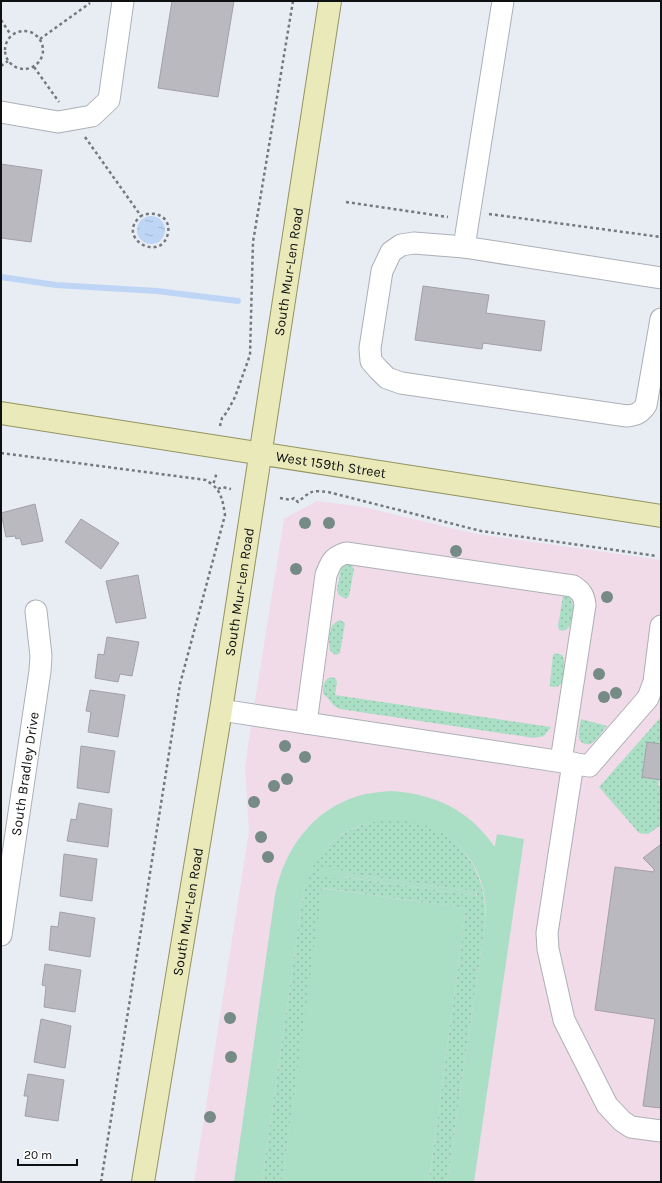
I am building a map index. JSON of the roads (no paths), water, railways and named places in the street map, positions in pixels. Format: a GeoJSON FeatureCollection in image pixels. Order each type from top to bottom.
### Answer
{"type":"FeatureCollection","features":[{"type":"Feature","properties":{"kind":"main road","name":"South Mur-Len Road"},"geometry":{"type":"LineString","coordinates":[[143,1182],[221,710],[330,1]]}},
{"type":"Feature","properties":{"kind":"main road","name":"West 159th Street"},"geometry":{"type":"LineString","coordinates":[[1,413],[661,516]]}},
{"type":"Feature","properties":{"kind":"street"},"geometry":{"type":"LineString","coordinates":[[1,112],[58,122],[92,116],[109,100],[123,1]]}},
{"type":"Feature","properties":{"kind":"street"},"geometry":{"type":"LineString","coordinates":[[464,247],[503,1]]}},
{"type":"Feature","properties":{"kind":"street"},"geometry":{"type":"LineString","coordinates":[[661,278],[464,247],[414,243],[401,245],[391,252],[382,272],[370,348],[371,361],[387,378],[401,383],[628,416],[643,411],[646,406],[661,319]]}},
{"type":"Feature","properties":{"kind":"street"},"geometry":{"type":"LineString","coordinates":[[306,723],[326,574],[330,563],[337,556],[346,553],[573,586],[580,590],[584,597],[585,605],[547,933],[548,949],[564,1020],[607,1105],[622,1121],[631,1127],[661,1131]]}},
{"type":"Feature","properties":{"kind":"street","name":"South Bradley Drive"},"geometry":{"type":"LineString","coordinates":[[2,925],[40,671],[41,656],[36,611]]}},
{"type":"Feature","properties":{"kind":"street"},"geometry":{"type":"LineString","coordinates":[[221,710],[590,766],[648,698],[658,682],[661,626]]}},
{"type":"Feature","properties":{"kind":"water"},"geometry":{"type":"Polygon","coordinates":[[[151,216],[161,220],[165,230],[161,240],[151,244],[141,240],[137,230],[141,220],[151,216]]]}},
{"type":"Feature","properties":{"kind":"waterway"},"geometry":{"type":"LineString","coordinates":[[1,277],[56,285],[157,291],[238,301]]}}]}
